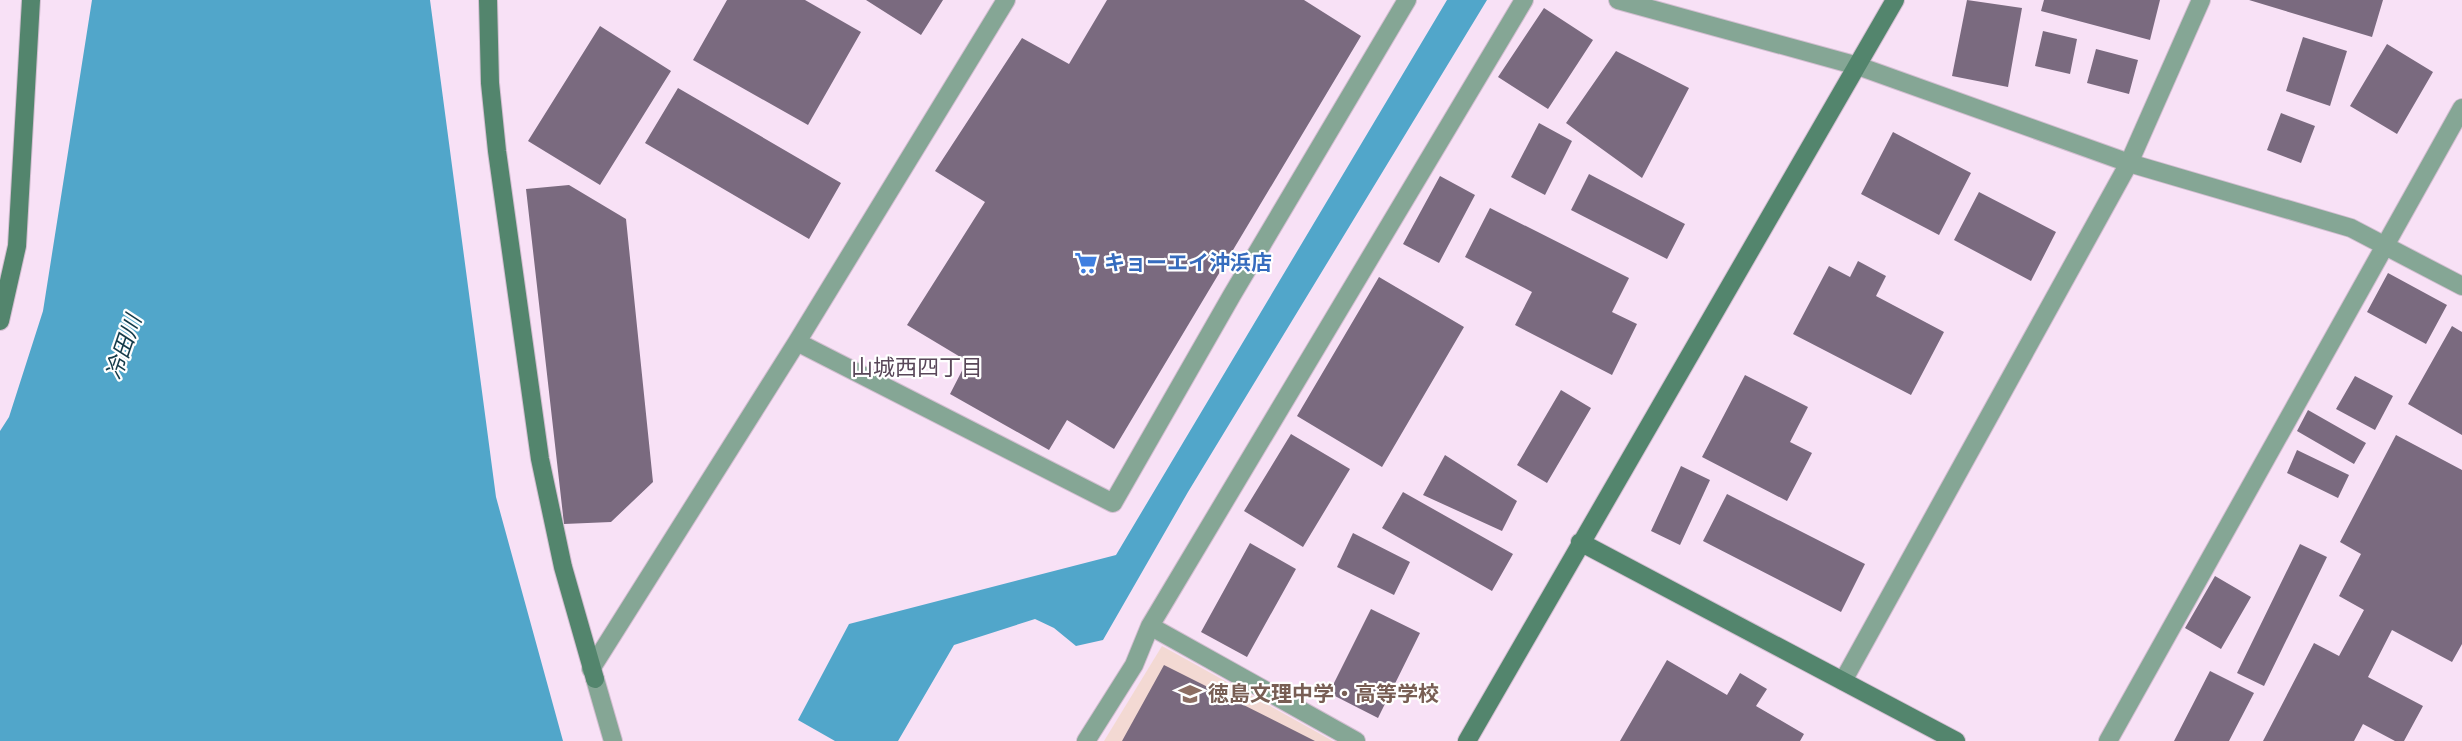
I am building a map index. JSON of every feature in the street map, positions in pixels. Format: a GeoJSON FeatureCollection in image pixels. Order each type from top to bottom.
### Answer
{"type":"FeatureCollection","features":[{"type":"Feature","properties":{"kind":"street"},"geometry":{"type":"LineString","coordinates":[[0,321],[16,246],[31,0]]}},
{"type":"Feature","properties":{"kind":"street"},"geometry":{"type":"LineString","coordinates":[[488,0],[490,83],[497,151],[540,459],[563,567],[613,741]]}},
{"type":"Feature","properties":{"kind":"street"},"geometry":{"type":"LineString","coordinates":[[593,674],[1006,0]]}},
{"type":"Feature","properties":{"kind":"street"},"geometry":{"type":"LineString","coordinates":[[797,342],[1113,503],[1232,295],[1407,0]]}},
{"type":"Feature","properties":{"kind":"street"},"geometry":{"type":"LineString","coordinates":[[1086,741],[1134,665],[1150,626],[1524,0]]}},
{"type":"Feature","properties":{"kind":"street"},"geometry":{"type":"LineString","coordinates":[[1618,0],[1858,66],[2129,163],[2351,228],[2462,286]]}},
{"type":"Feature","properties":{"kind":"street"},"geometry":{"type":"LineString","coordinates":[[1467,741],[1894,0]]}},
{"type":"Feature","properties":{"kind":"street"},"geometry":{"type":"LineString","coordinates":[[1843,681],[2129,163],[2200,0]]}},
{"type":"Feature","properties":{"kind":"street"},"geometry":{"type":"LineString","coordinates":[[2108,741],[2462,108]]}},
{"type":"Feature","properties":{"kind":"street"},"geometry":{"type":"LineString","coordinates":[[1581,542],[1956,741]]}},
{"type":"Feature","properties":{"kind":"street"},"geometry":{"type":"LineString","coordinates":[[1150,626],[1356,741]]}},
{"type":"Feature","properties":{"kind":"shaded area","name":"徳島文理中学・高等学校"},"geometry":{"type":"Polygon","coordinates":[[[1162,646],[1333,741],[1104,741],[1162,646]]]}},
{"type":"Feature","properties":{"kind":"water","name":"冷田川"},"geometry":{"type":"Polygon","coordinates":[[[92,0],[430,0],[496,497],[563,741],[0,741],[0,431],[9,417],[43,311],[92,0]]]}},
{"type":"Feature","properties":{"kind":"water"},"geometry":{"type":"Polygon","coordinates":[[[1447,0],[1487,0],[1188,492],[1103,640],[1076,646],[1054,628],[1035,619],[954,645],[898,741],[835,741],[798,720],[849,624],[1116,555],[1447,0]]]}},
{"type":"Feature","properties":{"kind":"building"},"geometry":{"type":"Polygon","coordinates":[[[727,0],[805,0],[861,32],[808,125],[693,60],[727,0]]]}},
{"type":"Feature","properties":{"kind":"building"},"geometry":{"type":"Polygon","coordinates":[[[866,0],[943,0],[921,35],[866,0]]]}},
{"type":"Feature","properties":{"kind":"building","name":"キョーエイ沖浜店"},"geometry":{"type":"Polygon","coordinates":[[[1107,0],[1304,0],[1361,36],[1114,449],[1067,420],[1049,450],[950,394],[967,361],[907,325],[985,202],[935,171],[1022,38],[1069,64],[1107,0]]]}},
{"type":"Feature","properties":{"kind":"building"},"geometry":{"type":"Polygon","coordinates":[[[1967,0],[2022,8],[2008,87],[1952,76],[1967,0]]]}},
{"type":"Feature","properties":{"kind":"building"},"geometry":{"type":"Polygon","coordinates":[[[2044,0],[2160,0],[2150,40],[2041,11],[2044,0]]]}},
{"type":"Feature","properties":{"kind":"building"},"geometry":{"type":"Polygon","coordinates":[[[2249,0],[2383,0],[2372,37],[2249,0]]]}},
{"type":"Feature","properties":{"kind":"building"},"geometry":{"type":"Polygon","coordinates":[[[1544,8],[1593,40],[1548,109],[1498,77],[1544,8]]]}},
{"type":"Feature","properties":{"kind":"building"},"geometry":{"type":"Polygon","coordinates":[[[600,26],[671,71],[600,185],[528,141],[600,26]]]}},
{"type":"Feature","properties":{"kind":"building"},"geometry":{"type":"Polygon","coordinates":[[[2043,31],[2077,39],[2070,74],[2035,66],[2043,31]]]}},
{"type":"Feature","properties":{"kind":"building"},"geometry":{"type":"Polygon","coordinates":[[[2303,37],[2347,51],[2330,106],[2286,91],[2303,37]]]}},
{"type":"Feature","properties":{"kind":"building"},"geometry":{"type":"Polygon","coordinates":[[[2387,44],[2433,72],[2397,134],[2350,106],[2387,44]]]}},
{"type":"Feature","properties":{"kind":"building"},"geometry":{"type":"Polygon","coordinates":[[[2096,49],[2138,60],[2129,94],[2087,83],[2096,49]]]}},
{"type":"Feature","properties":{"kind":"building"},"geometry":{"type":"Polygon","coordinates":[[[1616,51],[1689,88],[1642,178],[1566,123],[1616,51]]]}},
{"type":"Feature","properties":{"kind":"building"},"geometry":{"type":"Polygon","coordinates":[[[678,88],[841,183],[809,239],[645,143],[678,88]]]}},
{"type":"Feature","properties":{"kind":"building"},"geometry":{"type":"Polygon","coordinates":[[[2281,113],[2315,126],[2301,163],[2267,150],[2281,113]]]}},
{"type":"Feature","properties":{"kind":"building"},"geometry":{"type":"Polygon","coordinates":[[[1539,123],[1572,141],[1545,195],[1511,177],[1539,123]]]}},
{"type":"Feature","properties":{"kind":"building"},"geometry":{"type":"Polygon","coordinates":[[[1893,132],[1971,173],[1939,235],[1861,194],[1893,132]]]}},
{"type":"Feature","properties":{"kind":"building"},"geometry":{"type":"Polygon","coordinates":[[[1589,174],[1685,224],[1667,259],[1571,210],[1589,174]]]}},
{"type":"Feature","properties":{"kind":"building"},"geometry":{"type":"Polygon","coordinates":[[[1440,176],[1475,195],[1439,263],[1403,244],[1440,176]]]}},
{"type":"Feature","properties":{"kind":"building"},"geometry":{"type":"Polygon","coordinates":[[[569,185],[626,219],[653,482],[611,522],[564,524],[526,189],[569,185]]]}},
{"type":"Feature","properties":{"kind":"building"},"geometry":{"type":"Polygon","coordinates":[[[1979,192],[2056,232],[2031,281],[1954,240],[1979,192]]]}},
{"type":"Feature","properties":{"kind":"building"},"geometry":{"type":"Polygon","coordinates":[[[1490,208],[1629,278],[1612,312],[1637,324],[1612,375],[1515,325],[1532,292],[1465,257],[1490,208]]]}},
{"type":"Feature","properties":{"kind":"building"},"geometry":{"type":"Polygon","coordinates":[[[1858,261],[1886,276],[1876,296],[1944,332],[1911,395],[1793,334],[1829,266],[1850,277],[1858,261]]]}},
{"type":"Feature","properties":{"kind":"building"},"geometry":{"type":"Polygon","coordinates":[[[2388,273],[2447,305],[2426,344],[2367,312],[2388,273]]]}},
{"type":"Feature","properties":{"kind":"building"},"geometry":{"type":"Polygon","coordinates":[[[1379,277],[1464,327],[1382,467],[1297,416],[1379,277]]]}},
{"type":"Feature","properties":{"kind":"building"},"geometry":{"type":"Polygon","coordinates":[[[2452,326],[2462,332],[2462,435],[2408,404],[2452,326]]]}},
{"type":"Feature","properties":{"kind":"building"},"geometry":{"type":"Polygon","coordinates":[[[1745,375],[1808,407],[1790,442],[1812,453],[1787,501],[1702,457],[1745,375]]]}},
{"type":"Feature","properties":{"kind":"building"},"geometry":{"type":"Polygon","coordinates":[[[2355,376],[2393,396],[2375,430],[2336,409],[2355,376]]]}},
{"type":"Feature","properties":{"kind":"building"},"geometry":{"type":"Polygon","coordinates":[[[1561,390],[1591,408],[1547,483],[1517,465],[1561,390]]]}},
{"type":"Feature","properties":{"kind":"building"},"geometry":{"type":"Polygon","coordinates":[[[2308,410],[2366,443],[2354,464],[2297,431],[2308,410]]]}},
{"type":"Feature","properties":{"kind":"building"},"geometry":{"type":"Polygon","coordinates":[[[1291,434],[1350,469],[1303,547],[1244,511],[1291,434]]]}},
{"type":"Feature","properties":{"kind":"building"},"geometry":{"type":"Polygon","coordinates":[[[2396,435],[2462,470],[2462,644],[2452,662],[2392,630],[2368,677],[2423,706],[2404,741],[2395,741],[2363,724],[2354,741],[2263,741],[2314,643],[2339,656],[2364,610],[2339,596],[2361,554],[2340,542],[2396,435]]]}},
{"type":"Feature","properties":{"kind":"building"},"geometry":{"type":"Polygon","coordinates":[[[2297,450],[2349,475],[2338,498],[2287,473],[2297,450]]]}},
{"type":"Feature","properties":{"kind":"building"},"geometry":{"type":"Polygon","coordinates":[[[1445,455],[1517,501],[1502,531],[1423,495],[1445,455]]]}},
{"type":"Feature","properties":{"kind":"building"},"geometry":{"type":"Polygon","coordinates":[[[1681,466],[1710,480],[1680,545],[1651,531],[1681,466]]]}},
{"type":"Feature","properties":{"kind":"building"},"geometry":{"type":"Polygon","coordinates":[[[1403,492],[1513,554],[1492,591],[1382,528],[1403,492]]]}},
{"type":"Feature","properties":{"kind":"building"},"geometry":{"type":"Polygon","coordinates":[[[1727,494],[1865,564],[1841,612],[1703,541],[1727,494]]]}},
{"type":"Feature","properties":{"kind":"building"},"geometry":{"type":"Polygon","coordinates":[[[1353,533],[1410,562],[1394,595],[1337,567],[1353,533]]]}},
{"type":"Feature","properties":{"kind":"building"},"geometry":{"type":"Polygon","coordinates":[[[1250,543],[1296,569],[1247,657],[1201,632],[1250,543]]]}},
{"type":"Feature","properties":{"kind":"building"},"geometry":{"type":"Polygon","coordinates":[[[2300,544],[2327,557],[2264,686],[2237,673],[2300,544]]]}},
{"type":"Feature","properties":{"kind":"building"},"geometry":{"type":"Polygon","coordinates":[[[2215,576],[2251,597],[2221,649],[2185,628],[2215,576]]]}},
{"type":"Feature","properties":{"kind":"building"},"geometry":{"type":"Polygon","coordinates":[[[1371,609],[1420,633],[1378,718],[1329,693],[1371,609]]]}},
{"type":"Feature","properties":{"kind":"building"},"geometry":{"type":"Polygon","coordinates":[[[1667,660],[1727,695],[1740,673],[1767,689],[1756,706],[1804,734],[1800,741],[1620,741],[1667,660]]]}},
{"type":"Feature","properties":{"kind":"building","name":"徳島文理中学・高等学校"},"geometry":{"type":"Polygon","coordinates":[[[1164,665],[1315,741],[1122,741],[1164,665]]]}},
{"type":"Feature","properties":{"kind":"building"},"geometry":{"type":"Polygon","coordinates":[[[2210,671],[2254,693],[2229,741],[2174,741],[2210,671]]]}},
{"type":"Feature","properties":{"kind":"place","name":"キョーエイ沖浜店"},"geometry":{"type":"Point","coordinates":[1086,263]}},
{"type":"Feature","properties":{"kind":"place","name":"徳島文理中学・高等学校"},"geometry":{"type":"Point","coordinates":[1190,694]}},
{"type":"Feature","properties":{"kind":"district","name":"山城西四丁目"},"geometry":{"type":"Point","coordinates":[917,367]}}]}
